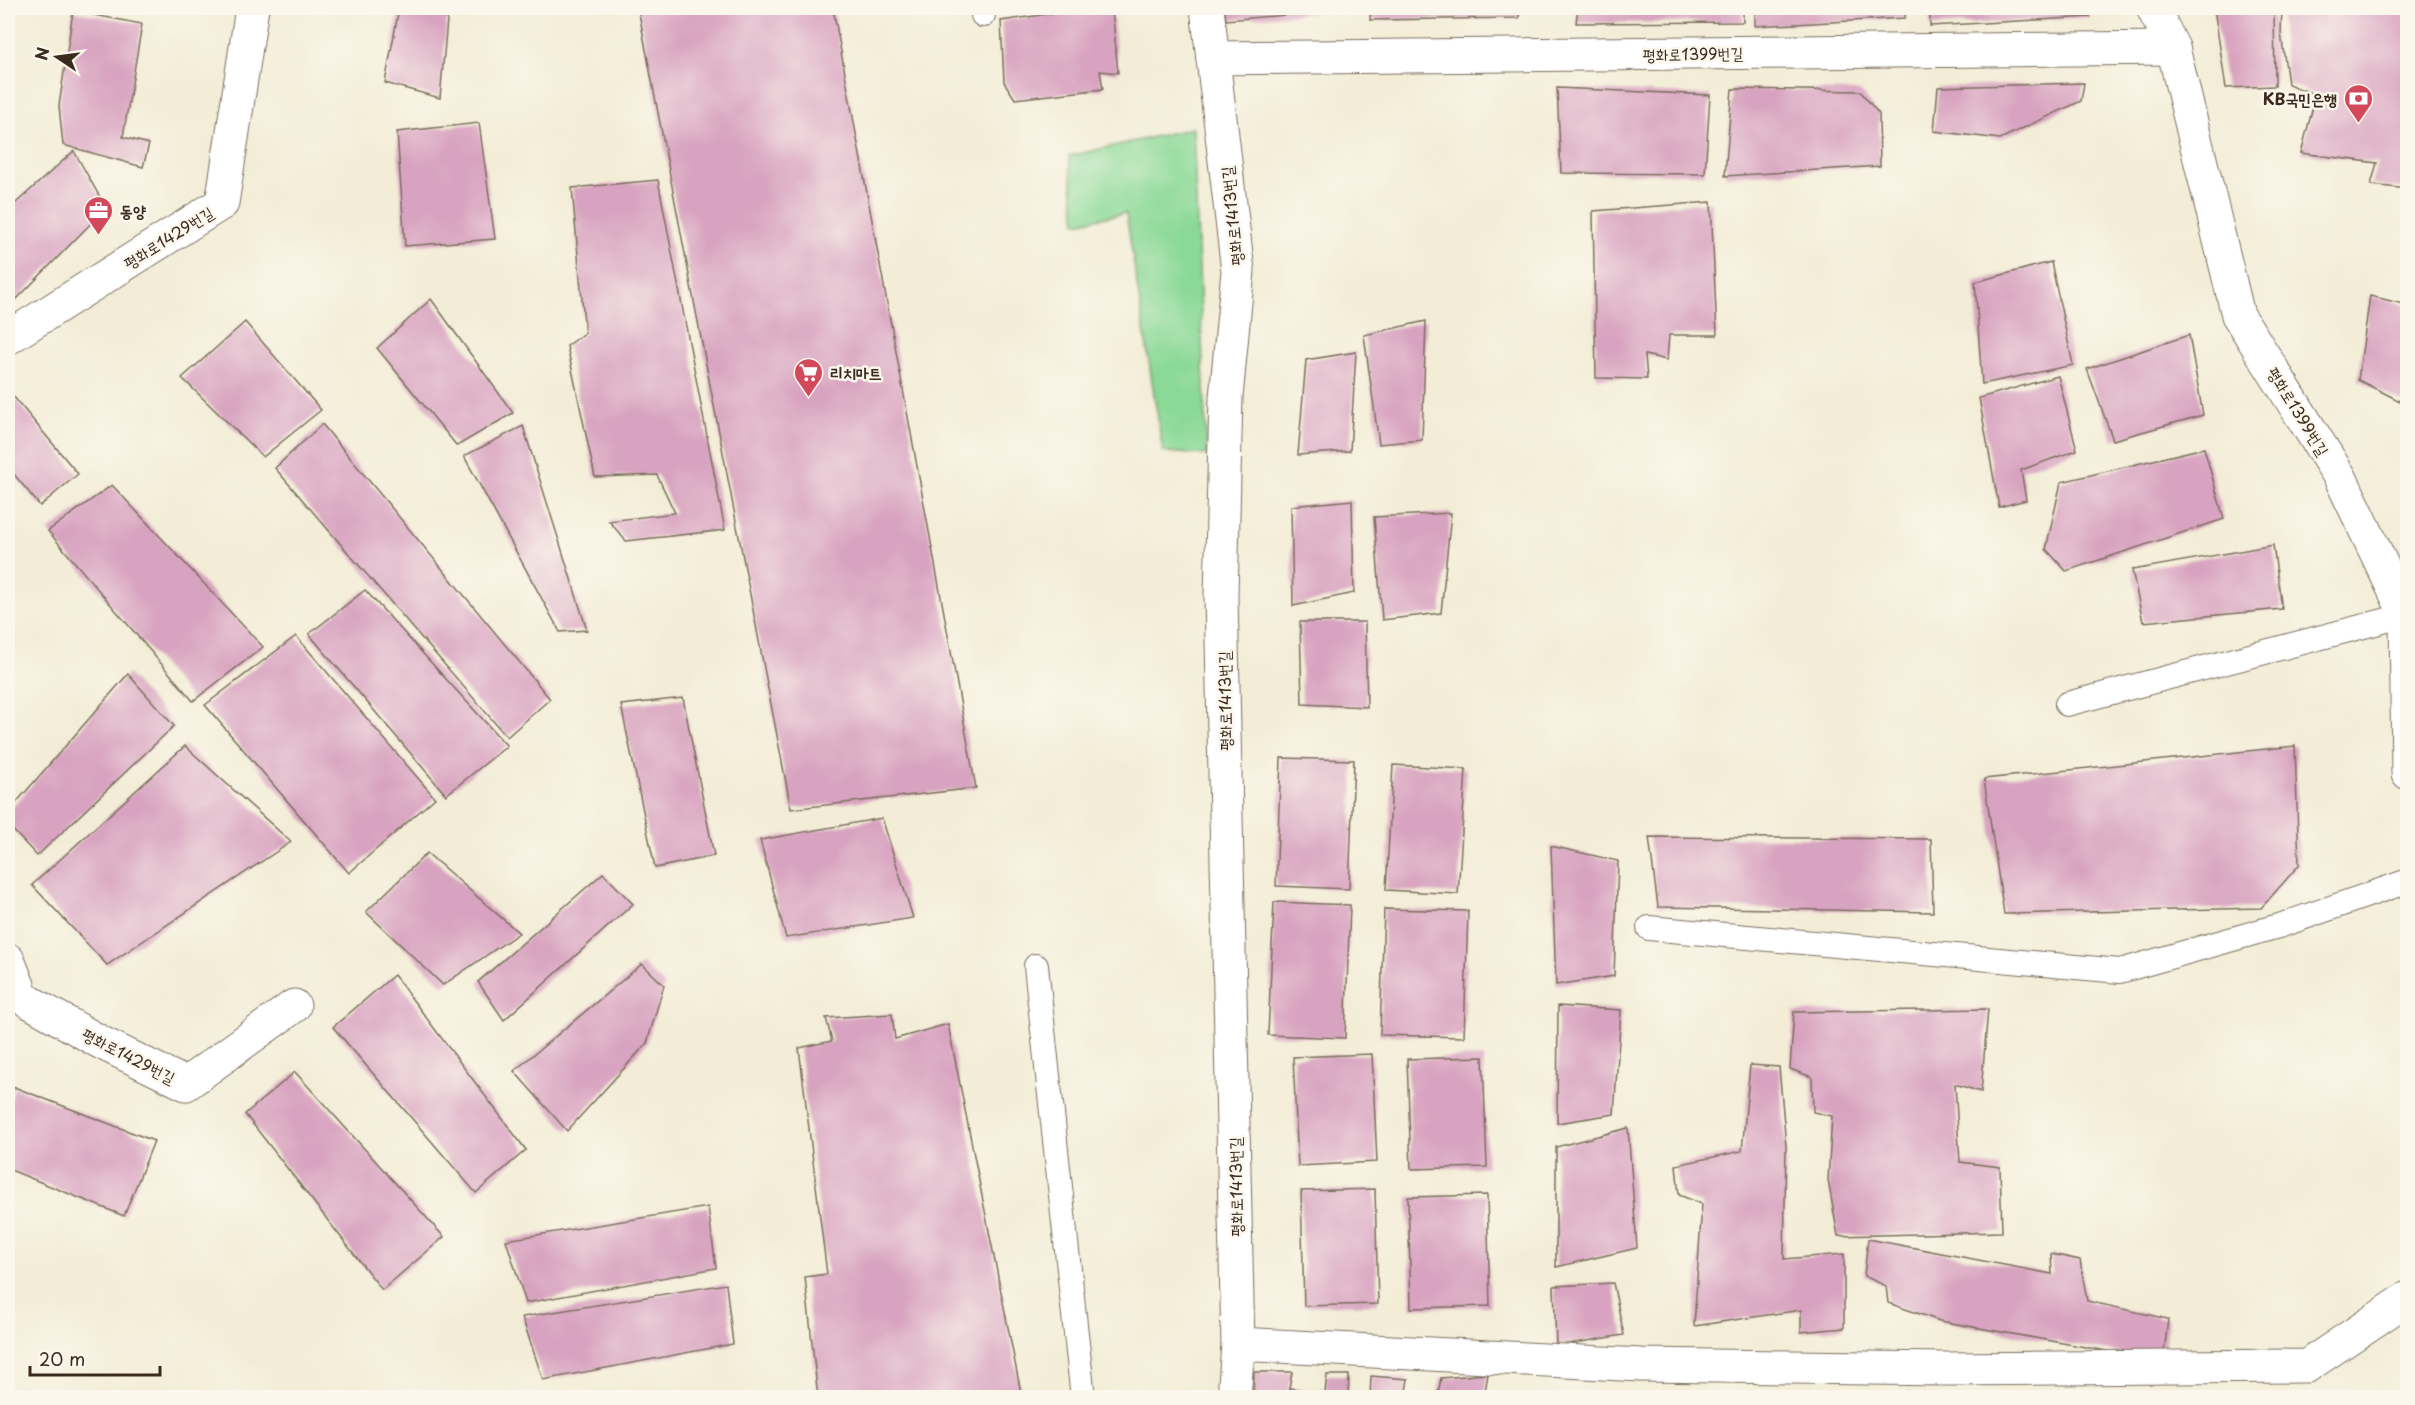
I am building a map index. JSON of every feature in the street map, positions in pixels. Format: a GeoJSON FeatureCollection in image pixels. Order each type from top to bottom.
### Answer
{"type":"FeatureCollection","features":[{"type":"Feature","properties":{"kind":"street","name":"평화로1429번길"},"geometry":{"type":"LineString","coordinates":[[8,338],[222,203],[252,8]]}},
{"type":"Feature","properties":{"kind":"street","name":"평화로1413번길"},"geometry":{"type":"LineString","coordinates":[[1206,8],[1238,271],[1226,397],[1221,596],[1238,1344],[1234,1398]]}},
{"type":"Feature","properties":{"kind":"street","name":"평화로1399번길"},"geometry":{"type":"LineString","coordinates":[[2153,8],[2173,48],[2238,315],[2340,477],[2406,615],[2408,773]]}},
{"type":"Feature","properties":{"kind":"street","name":"평화로1399번길"},"geometry":{"type":"LineString","coordinates":[[1213,58],[2173,48]]}},
{"type":"Feature","properties":{"kind":"street","name":"평화로1429번길"},"geometry":{"type":"LineString","coordinates":[[9,966],[23,998],[100,1042],[186,1084],[294,1006]]}},
{"type":"Feature","properties":{"kind":"street"},"geometry":{"type":"LineString","coordinates":[[1238,1344],[1641,1365],[1946,1369],[2307,1366],[2408,1298]]}},
{"type":"Feature","properties":{"kind":"lane"},"geometry":{"type":"LineString","coordinates":[[2067,704],[2406,615]]}},
{"type":"Feature","properties":{"kind":"lane"},"geometry":{"type":"LineString","coordinates":[[1648,928],[2120,971],[2282,925],[2408,881]]}},
{"type":"Feature","properties":{"kind":"lane"},"geometry":{"type":"LineString","coordinates":[[1036,966],[1083,1398]]}},
{"type":"Feature","properties":{"kind":"green space"},"geometry":{"type":"Polygon","coordinates":[[[1193,128],[1207,455],[1163,452],[1126,213],[1076,223],[1069,156],[1193,128]]]}},
{"type":"Feature","properties":{"kind":"building"},"geometry":{"type":"Polygon","coordinates":[[[399,8],[448,9],[440,98],[385,83],[399,8]]]}},
{"type":"Feature","properties":{"kind":"building","name":"리치마트"},"geometry":{"type":"Polygon","coordinates":[[[638,8],[833,8],[976,788],[791,809],[638,8]]]}},
{"type":"Feature","properties":{"kind":"building"},"geometry":{"type":"Polygon","coordinates":[[[1089,8],[1112,8],[1118,73],[1100,71],[1103,89],[1015,99],[1004,82],[1001,21],[1089,8]]]}},
{"type":"Feature","properties":{"kind":"building"},"geometry":{"type":"Polygon","coordinates":[[[1224,8],[1357,8],[1357,9],[1226,20],[1224,8]]]}},
{"type":"Feature","properties":{"kind":"building"},"geometry":{"type":"Polygon","coordinates":[[[1371,8],[1520,8],[1519,18],[1370,20],[1371,8]]]}},
{"type":"Feature","properties":{"kind":"building"},"geometry":{"type":"Polygon","coordinates":[[[1578,8],[1743,8],[1743,22],[1576,23],[1578,8]]]}},
{"type":"Feature","properties":{"kind":"building"},"geometry":{"type":"Polygon","coordinates":[[[1755,8],[1906,8],[1905,18],[1755,26],[1755,8]]]}},
{"type":"Feature","properties":{"kind":"building"},"geometry":{"type":"Polygon","coordinates":[[[1930,8],[2091,8],[2090,17],[1930,26],[1930,8]]]}},
{"type":"Feature","properties":{"kind":"building"},"geometry":{"type":"Polygon","coordinates":[[[2214,8],[2274,8],[2275,86],[2226,88],[2214,8]]]}},
{"type":"Feature","properties":{"kind":"building","name":"KB국민은행"},"geometry":{"type":"Polygon","coordinates":[[[2282,8],[2408,8],[2408,189],[2371,185],[2377,163],[2301,153],[2316,95],[2288,84],[2281,33],[2282,8]]]}},
{"type":"Feature","properties":{"kind":"building"},"geometry":{"type":"Polygon","coordinates":[[[73,11],[142,24],[123,137],[149,144],[143,167],[63,145],[59,106],[73,11]]]}},
{"type":"Feature","properties":{"kind":"building"},"geometry":{"type":"Polygon","coordinates":[[[2084,83],[2081,101],[2000,139],[1934,131],[1938,87],[2084,83]]]}},
{"type":"Feature","properties":{"kind":"building"},"geometry":{"type":"Polygon","coordinates":[[[1557,88],[1710,95],[1705,174],[1561,173],[1557,88]]]}},
{"type":"Feature","properties":{"kind":"building"},"geometry":{"type":"Polygon","coordinates":[[[1732,89],[1860,91],[1879,114],[1880,166],[1725,176],[1732,89]]]}},
{"type":"Feature","properties":{"kind":"building"},"geometry":{"type":"Polygon","coordinates":[[[479,123],[495,239],[405,246],[397,132],[479,123]]]}},
{"type":"Feature","properties":{"kind":"building"},"geometry":{"type":"Polygon","coordinates":[[[74,151],[106,208],[13,303],[8,293],[8,210],[74,151]]]}},
{"type":"Feature","properties":{"kind":"building"},"geometry":{"type":"Polygon","coordinates":[[[658,180],[725,530],[626,541],[609,521],[675,513],[657,475],[595,477],[567,346],[585,333],[572,188],[658,180]]]}},
{"type":"Feature","properties":{"kind":"building"},"geometry":{"type":"Polygon","coordinates":[[[1711,202],[1717,335],[1669,335],[1667,360],[1645,355],[1647,379],[1596,378],[1593,211],[1711,202]]]}},
{"type":"Feature","properties":{"kind":"building"},"geometry":{"type":"Polygon","coordinates":[[[2051,262],[2073,365],[1982,384],[1975,282],[2051,262]]]}},
{"type":"Feature","properties":{"kind":"building"},"geometry":{"type":"Polygon","coordinates":[[[2370,296],[2408,305],[2408,405],[2358,380],[2370,296]]]}},
{"type":"Feature","properties":{"kind":"building"},"geometry":{"type":"Polygon","coordinates":[[[431,299],[513,413],[457,446],[377,348],[431,299]]]}},
{"type":"Feature","properties":{"kind":"building"},"geometry":{"type":"Polygon","coordinates":[[[1426,321],[1422,440],[1379,444],[1364,335],[1426,321]]]}},
{"type":"Feature","properties":{"kind":"building"},"geometry":{"type":"Polygon","coordinates":[[[245,322],[321,410],[263,457],[182,378],[245,322]]]}},
{"type":"Feature","properties":{"kind":"building"},"geometry":{"type":"Polygon","coordinates":[[[2189,335],[2203,415],[2113,440],[2087,369],[2189,335]]]}},
{"type":"Feature","properties":{"kind":"building"},"geometry":{"type":"Polygon","coordinates":[[[1356,352],[1350,451],[1298,455],[1306,360],[1356,352]]]}},
{"type":"Feature","properties":{"kind":"building"},"geometry":{"type":"Polygon","coordinates":[[[2058,376],[2077,450],[2021,470],[2026,500],[1999,507],[1979,398],[2058,376]]]}},
{"type":"Feature","properties":{"kind":"building"},"geometry":{"type":"Polygon","coordinates":[[[8,390],[78,474],[40,506],[8,467],[8,390]]]}},
{"type":"Feature","properties":{"kind":"building"},"geometry":{"type":"Polygon","coordinates":[[[322,424],[550,699],[507,737],[275,468],[322,424]]]}},
{"type":"Feature","properties":{"kind":"building"},"geometry":{"type":"Polygon","coordinates":[[[523,426],[587,630],[560,632],[464,456],[523,426]]]}},
{"type":"Feature","properties":{"kind":"building"},"geometry":{"type":"Polygon","coordinates":[[[2204,448],[2224,519],[2066,571],[2046,549],[2061,482],[2204,448]]]}},
{"type":"Feature","properties":{"kind":"building"},"geometry":{"type":"Polygon","coordinates":[[[112,485],[263,647],[193,701],[48,531],[112,485]]]}},
{"type":"Feature","properties":{"kind":"building"},"geometry":{"type":"Polygon","coordinates":[[[1352,500],[1354,593],[1293,606],[1291,506],[1352,500]]]}},
{"type":"Feature","properties":{"kind":"building"},"geometry":{"type":"Polygon","coordinates":[[[1451,513],[1441,613],[1382,620],[1374,517],[1451,513]]]}},
{"type":"Feature","properties":{"kind":"building"},"geometry":{"type":"Polygon","coordinates":[[[2273,545],[2282,609],[2143,622],[2132,570],[2273,545]]]}},
{"type":"Feature","properties":{"kind":"building"},"geometry":{"type":"Polygon","coordinates":[[[365,590],[507,746],[446,795],[309,634],[365,590]]]}},
{"type":"Feature","properties":{"kind":"building"},"geometry":{"type":"Polygon","coordinates":[[[1300,622],[1365,622],[1367,707],[1302,704],[1300,622]]]}},
{"type":"Feature","properties":{"kind":"building"},"geometry":{"type":"Polygon","coordinates":[[[296,636],[435,798],[349,873],[205,705],[296,636]]]}},
{"type":"Feature","properties":{"kind":"building"},"geometry":{"type":"Polygon","coordinates":[[[128,674],[174,726],[37,856],[8,825],[8,812],[128,674]]]}},
{"type":"Feature","properties":{"kind":"building"},"geometry":{"type":"Polygon","coordinates":[[[683,698],[714,856],[655,868],[621,705],[683,698]]]}},
{"type":"Feature","properties":{"kind":"building"},"geometry":{"type":"Polygon","coordinates":[[[185,746],[291,842],[107,965],[32,885],[185,746]]]}},
{"type":"Feature","properties":{"kind":"building"},"geometry":{"type":"Polygon","coordinates":[[[2295,746],[2299,865],[2261,908],[2004,914],[1984,779],[2295,746]]]}},
{"type":"Feature","properties":{"kind":"building"},"geometry":{"type":"Polygon","coordinates":[[[1281,758],[1354,760],[1349,889],[1276,886],[1281,758]]]}},
{"type":"Feature","properties":{"kind":"building"},"geometry":{"type":"Polygon","coordinates":[[[1393,765],[1466,769],[1458,894],[1386,890],[1393,765]]]}},
{"type":"Feature","properties":{"kind":"building"},"geometry":{"type":"Polygon","coordinates":[[[882,818],[913,918],[786,938],[760,840],[882,818]]]}},
{"type":"Feature","properties":{"kind":"building"},"geometry":{"type":"Polygon","coordinates":[[[1649,837],[1931,839],[1933,912],[1658,907],[1649,837]]]}},
{"type":"Feature","properties":{"kind":"building"},"geometry":{"type":"Polygon","coordinates":[[[1551,846],[1618,861],[1614,976],[1556,985],[1551,846]]]}},
{"type":"Feature","properties":{"kind":"building"},"geometry":{"type":"Polygon","coordinates":[[[427,853],[519,933],[443,985],[366,912],[427,853]]]}},
{"type":"Feature","properties":{"kind":"building"},"geometry":{"type":"Polygon","coordinates":[[[603,873],[633,904],[504,1020],[478,982],[603,873]]]}},
{"type":"Feature","properties":{"kind":"building"},"geometry":{"type":"Polygon","coordinates":[[[1274,902],[1350,905],[1345,1038],[1268,1035],[1274,902]]]}},
{"type":"Feature","properties":{"kind":"building"},"geometry":{"type":"Polygon","coordinates":[[[1384,909],[1468,911],[1464,1037],[1380,1035],[1384,909]]]}},
{"type":"Feature","properties":{"kind":"building"},"geometry":{"type":"Polygon","coordinates":[[[642,964],[664,985],[647,1043],[567,1131],[514,1071],[642,964]]]}},
{"type":"Feature","properties":{"kind":"building"},"geometry":{"type":"Polygon","coordinates":[[[394,975],[526,1150],[476,1193],[333,1027],[394,975]]]}},
{"type":"Feature","properties":{"kind":"building"},"geometry":{"type":"Polygon","coordinates":[[[1558,1006],[1621,1010],[1614,1114],[1557,1123],[1558,1006]]]}},
{"type":"Feature","properties":{"kind":"building"},"geometry":{"type":"Polygon","coordinates":[[[1988,1009],[1981,1092],[1955,1084],[1960,1162],[2000,1167],[2002,1232],[1838,1236],[1828,1180],[1832,1116],[1813,1112],[1812,1077],[1790,1069],[1794,1012],[1988,1009]]]}},
{"type":"Feature","properties":{"kind":"building"},"geometry":{"type":"Polygon","coordinates":[[[892,1014],[895,1039],[948,1024],[1022,1398],[818,1398],[805,1277],[827,1274],[799,1048],[832,1041],[826,1018],[892,1014]]]}},
{"type":"Feature","properties":{"kind":"building"},"geometry":{"type":"Polygon","coordinates":[[[1372,1054],[1377,1162],[1298,1166],[1293,1057],[1372,1054]]]}},
{"type":"Feature","properties":{"kind":"building"},"geometry":{"type":"Polygon","coordinates":[[[1483,1057],[1487,1167],[1411,1169],[1407,1059],[1483,1057]]]}},
{"type":"Feature","properties":{"kind":"building"},"geometry":{"type":"Polygon","coordinates":[[[1750,1065],[1779,1067],[1786,1146],[1784,1259],[1844,1254],[1844,1328],[1801,1332],[1801,1310],[1694,1326],[1702,1204],[1679,1195],[1676,1165],[1742,1151],[1750,1065]]]}},
{"type":"Feature","properties":{"kind":"building"},"geometry":{"type":"Polygon","coordinates":[[[295,1072],[444,1237],[382,1290],[245,1114],[295,1072]]]}},
{"type":"Feature","properties":{"kind":"building"},"geometry":{"type":"Polygon","coordinates":[[[14,1087],[154,1141],[124,1216],[8,1169],[8,1109],[14,1087]]]}},
{"type":"Feature","properties":{"kind":"building"},"geometry":{"type":"Polygon","coordinates":[[[1628,1128],[1637,1248],[1556,1267],[1556,1147],[1628,1128]]]}},
{"type":"Feature","properties":{"kind":"building"},"geometry":{"type":"Polygon","coordinates":[[[1375,1189],[1378,1304],[1304,1306],[1301,1191],[1375,1189]]]}},
{"type":"Feature","properties":{"kind":"building"},"geometry":{"type":"Polygon","coordinates":[[[1487,1195],[1490,1306],[1411,1308],[1408,1197],[1487,1195]]]}},
{"type":"Feature","properties":{"kind":"building"},"geometry":{"type":"Polygon","coordinates":[[[708,1207],[716,1268],[526,1303],[506,1240],[708,1207]]]}},
{"type":"Feature","properties":{"kind":"building"},"geometry":{"type":"Polygon","coordinates":[[[1868,1239],[2052,1274],[2051,1254],[2080,1260],[2087,1301],[2168,1319],[2163,1361],[1940,1321],[1888,1303],[1886,1286],[1864,1276],[1868,1239]]]}},
{"type":"Feature","properties":{"kind":"building"},"geometry":{"type":"Polygon","coordinates":[[[1613,1283],[1624,1335],[1556,1346],[1554,1286],[1613,1283]]]}},
{"type":"Feature","properties":{"kind":"building"},"geometry":{"type":"Polygon","coordinates":[[[726,1284],[733,1344],[543,1380],[522,1317],[726,1284]]]}},
{"type":"Feature","properties":{"kind":"building"},"geometry":{"type":"Polygon","coordinates":[[[1254,1372],[1292,1372],[1289,1388],[1325,1393],[1327,1375],[1349,1375],[1348,1398],[1253,1398],[1254,1372]]]}},
{"type":"Feature","properties":{"kind":"building"},"geometry":{"type":"Polygon","coordinates":[[[1488,1374],[1484,1398],[1437,1398],[1441,1378],[1488,1374]]]}},
{"type":"Feature","properties":{"kind":"building"},"geometry":{"type":"Polygon","coordinates":[[[1371,1376],[1408,1379],[1405,1398],[1370,1398],[1371,1376]]]}},
{"type":"Feature","properties":{"kind":"building"},"geometry":{"type":"Polygon","coordinates":[[[1907,1391],[1929,1397],[1929,1398],[1906,1398],[1907,1391]]]}},
{"type":"Feature","properties":{"kind":"place","name":"KB국민은행"},"geometry":{"type":"Point","coordinates":[2358,124]}},
{"type":"Feature","properties":{"kind":"place","name":"동양"},"geometry":{"type":"Point","coordinates":[99,236]}},
{"type":"Feature","properties":{"kind":"place","name":"리치마트"},"geometry":{"type":"Point","coordinates":[809,398]}}]}
